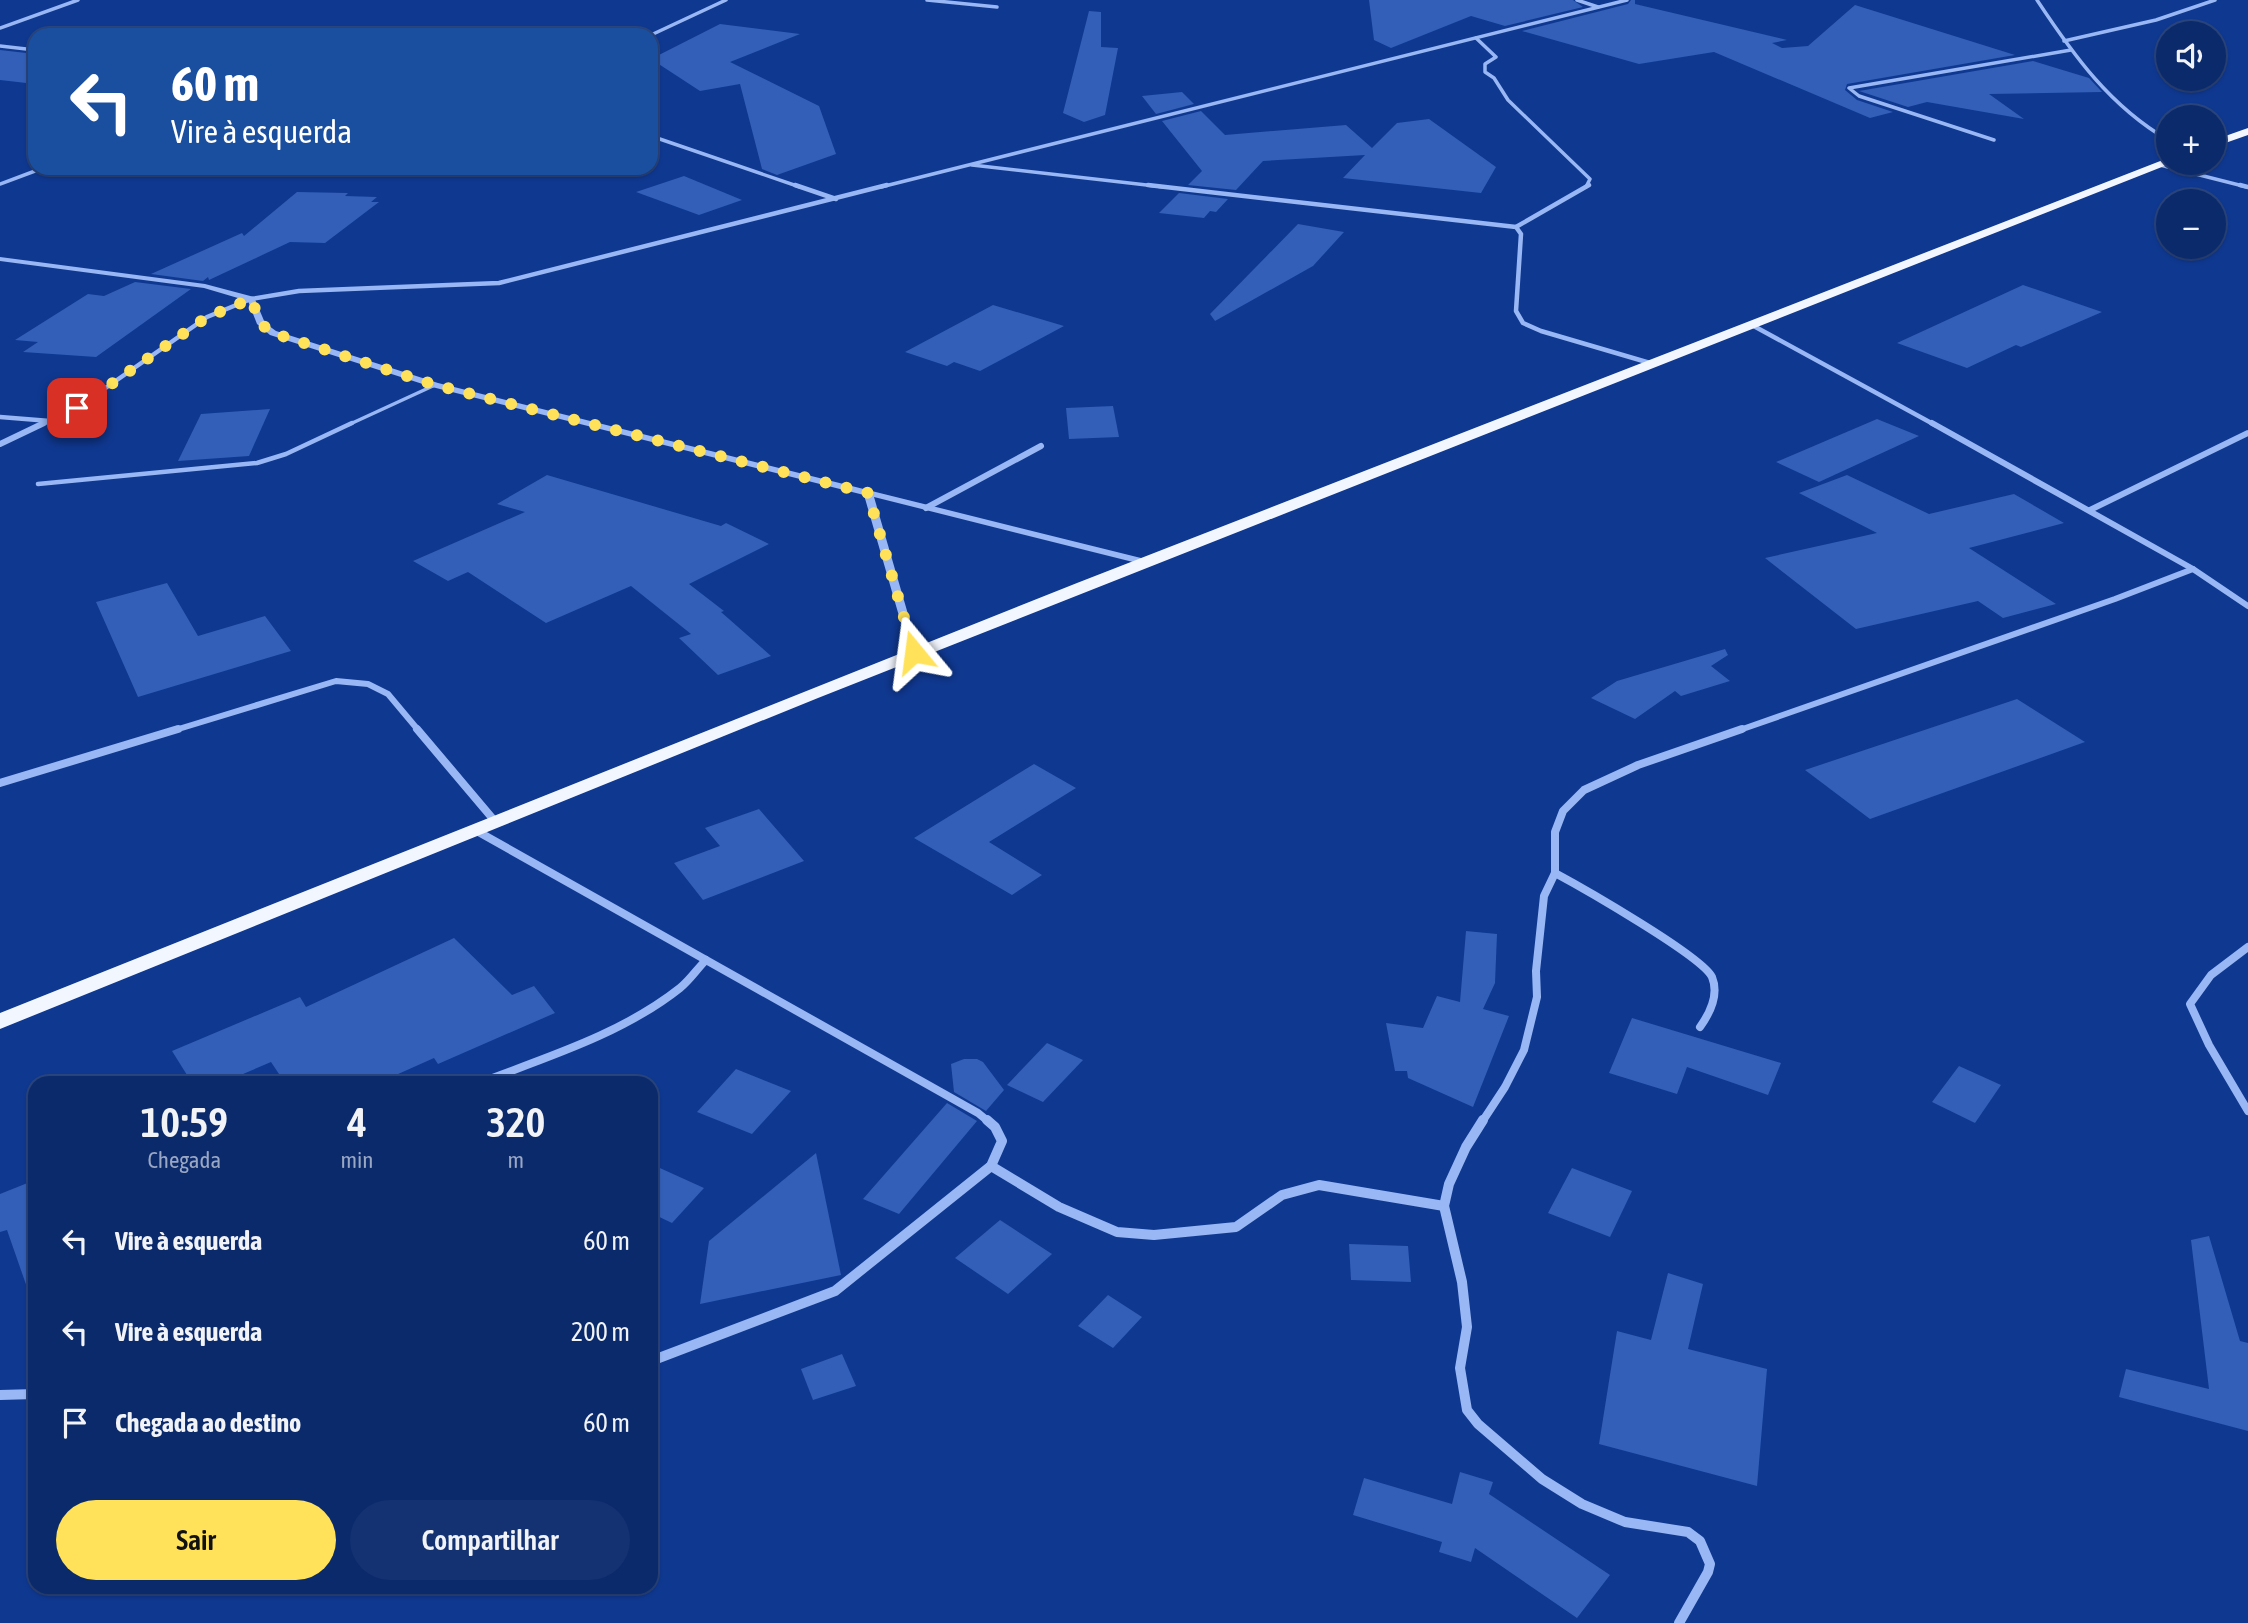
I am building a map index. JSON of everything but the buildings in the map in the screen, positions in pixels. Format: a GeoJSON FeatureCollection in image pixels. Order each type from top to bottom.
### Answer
{"type":"FeatureCollection","features":[{"type":"Feature","properties":{"kind":"highway"},"geometry":{"type":"LineString","coordinates":[[2226,139],[2248,131]]}},
{"type":"Feature","properties":{"kind":"highway"},"geometry":{"type":"LineString","coordinates":[[0,1021],[493,819],[1141,561],[2156,166]]}},
{"type":"Feature","properties":{"kind":"street"},"geometry":{"type":"LineString","coordinates":[[0,28],[78,0]]}},
{"type":"Feature","properties":{"kind":"street"},"geometry":{"type":"LineString","coordinates":[[658,32],[726,0]]}},
{"type":"Feature","properties":{"kind":"street"},"geometry":{"type":"LineString","coordinates":[[927,0],[997,7]]}},
{"type":"Feature","properties":{"kind":"street"},"geometry":{"type":"LineString","coordinates":[[1577,0],[1599,7]]}},
{"type":"Feature","properties":{"kind":"street"},"geometry":{"type":"LineString","coordinates":[[0,444],[77,408],[207,317],[251,299],[299,291],[499,283],[1627,0]]}},
{"type":"Feature","properties":{"kind":"street"},"geometry":{"type":"LineString","coordinates":[[2037,0],[2064,41],[2111,101],[2132,119],[2156,133]]}},
{"type":"Feature","properties":{"kind":"street"},"geometry":{"type":"LineString","coordinates":[[2064,41],[2156,20],[2215,0]]}},
{"type":"Feature","properties":{"kind":"street"},"geometry":{"type":"LineString","coordinates":[[965,164],[1516,227],[1578,193],[1590,184],[1590,179],[1508,100],[1494,78],[1485,72],[1485,64],[1496,57],[1476,38]]}},
{"type":"Feature","properties":{"kind":"street"},"geometry":{"type":"LineString","coordinates":[[0,46],[28,49]]}},
{"type":"Feature","properties":{"kind":"street"},"geometry":{"type":"LineString","coordinates":[[1994,140],[1858,96],[1849,88],[2071,50]]}},
{"type":"Feature","properties":{"kind":"street"},"geometry":{"type":"LineString","coordinates":[[658,138],[836,199]]}},
{"type":"Feature","properties":{"kind":"street"},"geometry":{"type":"LineString","coordinates":[[0,184],[28,174]]}},
{"type":"Feature","properties":{"kind":"street"},"geometry":{"type":"LineString","coordinates":[[2206,175],[2248,187]]}},
{"type":"Feature","properties":{"kind":"street"},"geometry":{"type":"LineString","coordinates":[[1516,227],[1521,234],[1516,311],[1523,323],[1541,331],[1650,363]]}},
{"type":"Feature","properties":{"kind":"street"},"geometry":{"type":"LineString","coordinates":[[0,259],[205,286],[251,299]]}},
{"type":"Feature","properties":{"kind":"street"},"geometry":{"type":"LineString","coordinates":[[251,299],[261,324],[273,333],[435,385],[1141,561]]}},
{"type":"Feature","properties":{"kind":"street"},"geometry":{"type":"LineString","coordinates":[[1750,324],[2090,510],[2193,569],[2248,606]]}},
{"type":"Feature","properties":{"kind":"street"},"geometry":{"type":"LineString","coordinates":[[0,417],[51,421]]}},
{"type":"Feature","properties":{"kind":"street"},"geometry":{"type":"LineString","coordinates":[[2090,510],[2248,433]]}},
{"type":"Feature","properties":{"kind":"street"},"geometry":{"type":"LineString","coordinates":[[926,508],[1041,446]]}},
{"type":"Feature","properties":{"kind":"street"},"geometry":{"type":"LineString","coordinates":[[868,493],[914,652]]}},
{"type":"Feature","properties":{"kind":"street"},"geometry":{"type":"LineString","coordinates":[[1679,1623],[1708,1572],[1710,1564],[1700,1541],[1688,1532],[1678,1529],[1625,1522],[1583,1504],[1542,1479],[1478,1424],[1467,1410],[1461,1392],[1460,1368],[1467,1327],[1462,1282],[1444,1206],[1449,1184],[1466,1147],[1505,1087],[1524,1050],[1537,998],[1536,971],[1544,896],[1555,873],[1555,832],[1563,811],[1584,790],[1637,765],[1831,695],[2115,599],[2193,569]]}},
{"type":"Feature","properties":{"kind":"street"},"geometry":{"type":"LineString","coordinates":[[0,783],[336,681],[368,684],[388,694],[493,819]]}},
{"type":"Feature","properties":{"kind":"street"},"geometry":{"type":"LineString","coordinates":[[472,828],[978,1113],[995,1127],[1002,1141],[991,1166],[835,1291],[658,1359]]}},
{"type":"Feature","properties":{"kind":"street"},"geometry":{"type":"LineString","coordinates":[[1555,873],[1688,955],[1709,973],[1715,993],[1706,1020],[1700,1027]]}},
{"type":"Feature","properties":{"kind":"street"},"geometry":{"type":"LineString","coordinates":[[2248,947],[2211,975],[2190,1004],[2209,1045],[2248,1111]]}},
{"type":"Feature","properties":{"kind":"street"},"geometry":{"type":"LineString","coordinates":[[498,1076],[554,1055],[631,1018],[676,990],[706,960]]}},
{"type":"Feature","properties":{"kind":"street"},"geometry":{"type":"LineString","coordinates":[[991,1166],[1059,1207],[1117,1232],[1154,1236],[1236,1227],[1282,1195],[1319,1185],[1444,1206]]}},
{"type":"Feature","properties":{"kind":"street"},"geometry":{"type":"LineString","coordinates":[[0,1395],[28,1394]]}},
{"type":"Feature","properties":{"kind":"lane"},"geometry":{"type":"LineString","coordinates":[[38,484],[257,463],[286,454],[435,385]]}},
{"type":"Feature","properties":{"kind":"route"},"geometry":{"type":"LineString","coordinates":[[77,408],[207,317],[251,299],[261,324],[273,333],[435,385],[868,493],[914,652]]}}]}
